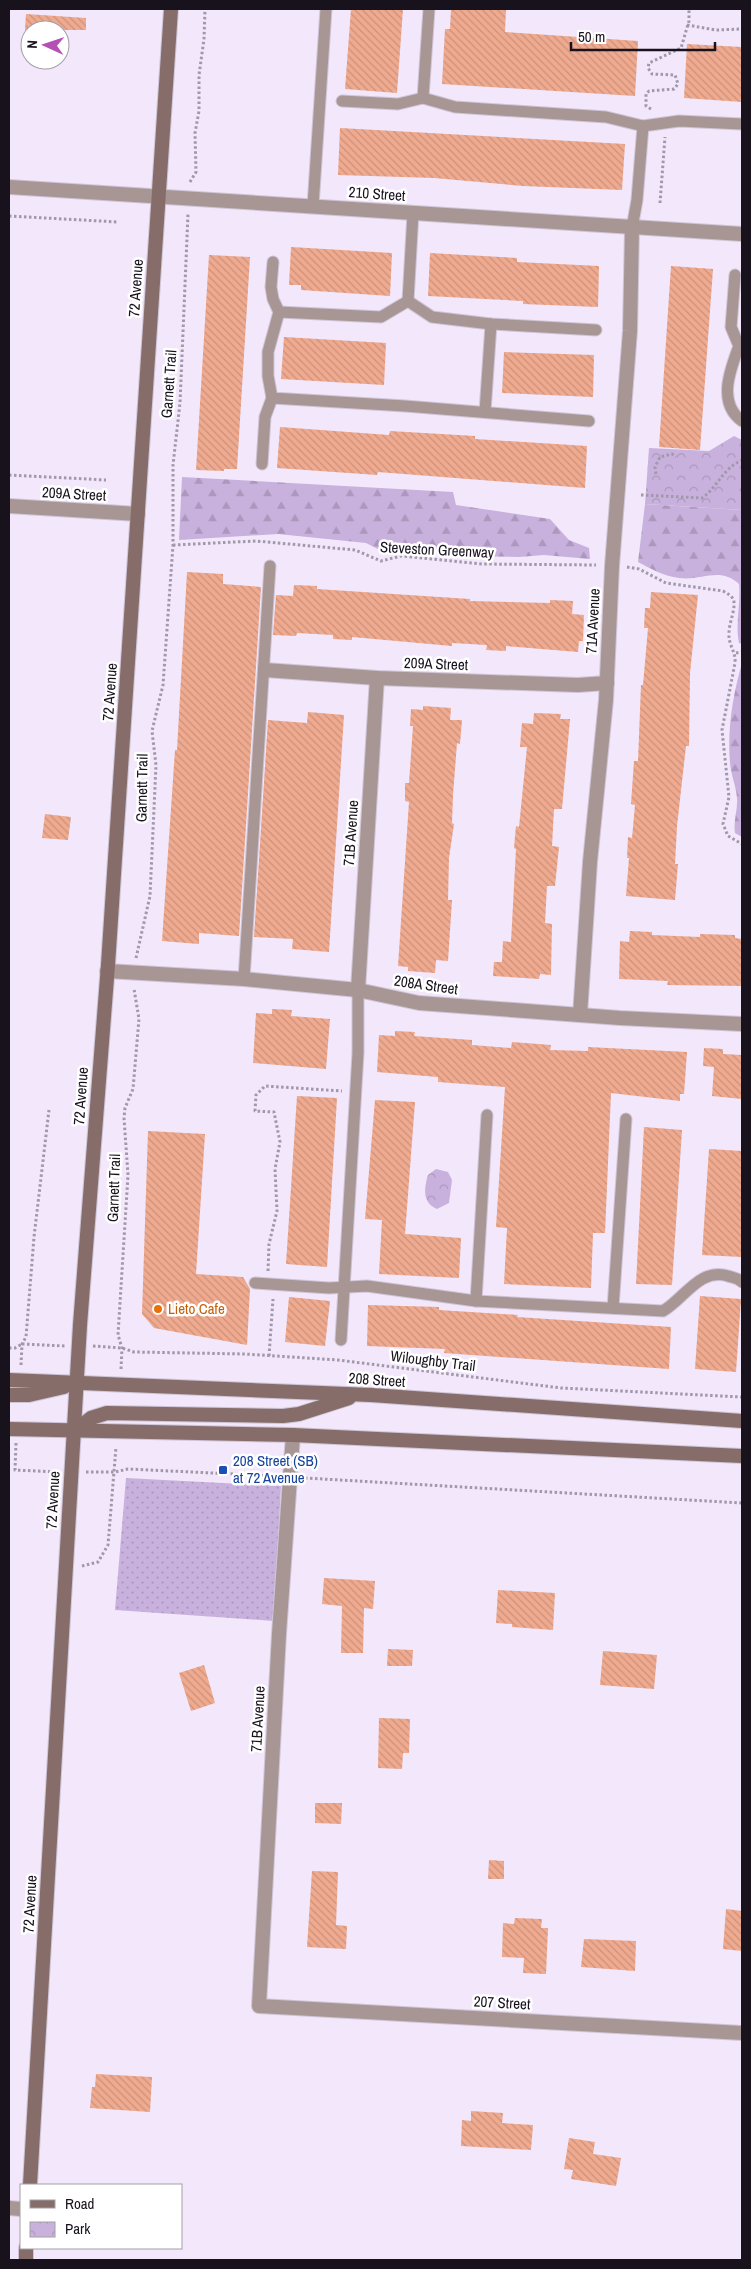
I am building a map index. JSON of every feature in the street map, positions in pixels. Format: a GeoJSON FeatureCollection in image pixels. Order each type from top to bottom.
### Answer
{"type":"FeatureCollection","features":[{"type":"Feature","properties":{"kind":"main road","name":"72 Avenue"},"geometry":{"type":"LineString","coordinates":[[30,2184],[76,1383],[107,971],[171,9]]}},
{"type":"Feature","properties":{"kind":"main road","name":"208 Street"},"geometry":{"type":"LineString","coordinates":[[9,1380],[371,1395],[742,1421]]}},
{"type":"Feature","properties":{"kind":"main road"},"geometry":{"type":"LineString","coordinates":[[9,1396],[52,1390],[76,1383]]}},
{"type":"Feature","properties":{"kind":"main road"},"geometry":{"type":"LineString","coordinates":[[73,1432],[91,1418],[107,1413],[283,1416],[307,1412],[339,1400],[371,1395]]}},
{"type":"Feature","properties":{"kind":"main road"},"geometry":{"type":"LineString","coordinates":[[9,1429],[73,1432],[293,1435],[742,1456]]}},
{"type":"Feature","properties":{"kind":"street","name":"210 Street"},"geometry":{"type":"LineString","coordinates":[[9,187],[742,234]]}},
{"type":"Feature","properties":{"kind":"street","name":"71A Avenue"},"geometry":{"type":"LineString","coordinates":[[580,1016],[590,862],[607,683],[612,566],[630,331],[632,228]]}},
{"type":"Feature","properties":{"kind":"street","name":"209A Street"},"geometry":{"type":"LineString","coordinates":[[9,506],[138,514]]}},
{"type":"Feature","properties":{"kind":"street","name":"209A Street"},"geometry":{"type":"LineString","coordinates":[[265,670],[377,678],[578,685],[607,683]]}},
{"type":"Feature","properties":{"kind":"street","name":"71B Avenue"},"geometry":{"type":"LineString","coordinates":[[358,990],[377,678]]}},
{"type":"Feature","properties":{"kind":"street","name":"208A Street"},"geometry":{"type":"LineString","coordinates":[[107,971],[244,979],[358,990],[419,1003],[580,1016],[742,1024]]}},
{"type":"Feature","properties":{"kind":"street","name":"71B Avenue"},"geometry":{"type":"LineString","coordinates":[[259,2006],[279,1634],[293,1435]]}},
{"type":"Feature","properties":{"kind":"street","name":"207 Street"},"geometry":{"type":"LineString","coordinates":[[259,2006],[742,2033]]}},
{"type":"Feature","properties":{"kind":"lane"},"geometry":{"type":"LineString","coordinates":[[314,206],[326,9]]}},
{"type":"Feature","properties":{"kind":"lane"},"geometry":{"type":"LineString","coordinates":[[423,98],[429,9]]}},
{"type":"Feature","properties":{"kind":"lane"},"geometry":{"type":"LineString","coordinates":[[342,101],[398,104],[423,98],[455,107],[606,117],[643,126],[678,121],[742,124]]}},
{"type":"Feature","properties":{"kind":"lane"},"geometry":{"type":"LineString","coordinates":[[632,228],[637,200],[643,126]]}},
{"type":"Feature","properties":{"kind":"lane"},"geometry":{"type":"LineString","coordinates":[[408,301],[413,213]]}},
{"type":"Feature","properties":{"kind":"lane"},"geometry":{"type":"LineString","coordinates":[[262,464],[265,417],[272,398],[268,376],[268,352],[279,312],[272,293],[272,262]]}},
{"type":"Feature","properties":{"kind":"lane"},"geometry":{"type":"LineString","coordinates":[[735,275],[731,327],[740,346],[730,370],[728,399],[732,410],[742,421]]}},
{"type":"Feature","properties":{"kind":"lane"},"geometry":{"type":"LineString","coordinates":[[279,312],[381,317],[408,301]]}},
{"type":"Feature","properties":{"kind":"lane"},"geometry":{"type":"LineString","coordinates":[[408,301],[432,317],[491,324],[596,330]]}},
{"type":"Feature","properties":{"kind":"lane"},"geometry":{"type":"LineString","coordinates":[[485,412],[491,324]]}},
{"type":"Feature","properties":{"kind":"lane"},"geometry":{"type":"LineString","coordinates":[[272,398],[589,421]]}},
{"type":"Feature","properties":{"kind":"lane"},"geometry":{"type":"LineString","coordinates":[[244,979],[265,670],[270,566]]}},
{"type":"Feature","properties":{"kind":"lane"},"geometry":{"type":"LineString","coordinates":[[341,1340],[358,1053],[358,990]]}},
{"type":"Feature","properties":{"kind":"lane"},"geometry":{"type":"LineString","coordinates":[[476,1301],[487,1115]]}},
{"type":"Feature","properties":{"kind":"lane"},"geometry":{"type":"LineString","coordinates":[[614,1308],[626,1119]]}},
{"type":"Feature","properties":{"kind":"lane"},"geometry":{"type":"LineString","coordinates":[[255,1283],[367,1286],[476,1301],[663,1311],[674,1304],[700,1279],[724,1275],[742,1282]]}},
{"type":"Feature","properties":{"kind":"path"},"geometry":{"type":"LineString","coordinates":[[196,172],[195,133],[200,105],[199,75],[204,39],[205,9]]}},
{"type":"Feature","properties":{"kind":"path"},"geometry":{"type":"LineString","coordinates":[[659,110],[646,106],[646,94],[649,91],[674,89],[678,84],[677,79],[671,74],[652,74],[649,71],[649,62],[681,48],[689,9]]}},
{"type":"Feature","properties":{"kind":"path"},"geometry":{"type":"LineString","coordinates":[[687,25],[716,30],[742,29]]}},
{"type":"Feature","properties":{"kind":"path"},"geometry":{"type":"LineString","coordinates":[[660,203],[665,133]]}},
{"type":"Feature","properties":{"kind":"path"},"geometry":{"type":"LineString","coordinates":[[9,216],[118,222]]}},
{"type":"Feature","properties":{"kind":"path","name":"Garnett Trail"},"geometry":{"type":"LineString","coordinates":[[122,1348],[118,1335],[128,1163],[124,1118],[125,1108],[133,1089],[139,1019],[134,987],[134,973],[150,896],[156,765],[152,731],[163,685],[173,545],[173,465],[180,403],[188,225]]}},
{"type":"Feature","properties":{"kind":"path"},"geometry":{"type":"LineString","coordinates":[[656,474],[655,466],[660,457],[672,454],[676,456]]}},
{"type":"Feature","properties":{"kind":"path"},"geometry":{"type":"LineString","coordinates":[[641,495],[702,498],[708,494],[725,471],[742,460]]}},
{"type":"Feature","properties":{"kind":"path"},"geometry":{"type":"LineString","coordinates":[[9,475],[106,480]]}},
{"type":"Feature","properties":{"kind":"path","name":"Steveston Greenway"},"geometry":{"type":"LineString","coordinates":[[173,545],[256,541],[355,550],[381,561],[402,556],[482,564],[612,566],[639,569],[666,583],[723,591],[730,595],[734,602],[729,633],[730,644],[736,653]]}},
{"type":"Feature","properties":{"kind":"path"},"geometry":{"type":"LineString","coordinates":[[742,652],[736,653],[722,730],[729,797],[724,824],[728,836],[742,844]]}},
{"type":"Feature","properties":{"kind":"path"},"geometry":{"type":"LineString","coordinates":[[269,1356],[273,1294],[268,1270],[268,1251],[278,1211],[274,1170],[280,1142],[274,1112],[255,1111],[256,1095],[265,1086],[345,1091]]}},
{"type":"Feature","properties":{"kind":"path"},"geometry":{"type":"LineString","coordinates":[[9,1348],[15,1348],[22,1344],[26,1337],[34,1236],[49,1110]]}},
{"type":"Feature","properties":{"kind":"path","name":"Wiloughby Trail"},"geometry":{"type":"LineString","coordinates":[[122,1348],[134,1352],[338,1360],[561,1388],[742,1397]]}},
{"type":"Feature","properties":{"kind":"path"},"geometry":{"type":"LineString","coordinates":[[65,1570],[98,1562],[108,1545],[115,1472],[128,1469],[282,1476]]}},
{"type":"Feature","properties":{"kind":"path"},"geometry":{"type":"LineString","coordinates":[[302,1478],[742,1503]]}},
{"type":"Feature","properties":{"kind":"green space"},"geometry":{"type":"Polygon","coordinates":[[[734,436],[742,440],[742,510],[645,504],[649,448],[709,451],[734,436]]]}},
{"type":"Feature","properties":{"kind":"green space"},"geometry":{"type":"Polygon","coordinates":[[[182,477],[453,492],[456,505],[550,519],[569,540],[589,548],[590,559],[544,555],[519,557],[471,556],[439,550],[407,549],[382,551],[366,543],[278,534],[179,540],[182,477]]]}},
{"type":"Feature","properties":{"kind":"green space"},"geometry":{"type":"Polygon","coordinates":[[[645,504],[742,510],[742,644],[739,643],[738,636],[739,584],[725,576],[718,575],[687,578],[673,577],[638,562],[645,504]]]}},
{"type":"Feature","properties":{"kind":"green space"},"geometry":{"type":"Polygon","coordinates":[[[742,663],[742,837],[735,833],[737,798],[731,767],[729,738],[736,687],[742,663]]]}},
{"type":"Feature","properties":{"kind":"green space"},"geometry":{"type":"Polygon","coordinates":[[[436,1169],[448,1172],[452,1180],[449,1203],[437,1209],[429,1203],[425,1195],[428,1175],[436,1169]]]}},
{"type":"Feature","properties":{"kind":"green space"},"geometry":{"type":"Polygon","coordinates":[[[126,1478],[281,1486],[274,1621],[115,1610],[126,1478]]]}},
{"type":"Feature","properties":{"kind":"building"},"geometry":{"type":"Polygon","coordinates":[[[351,9],[403,9],[397,93],[345,89],[351,9]]]}},
{"type":"Feature","properties":{"kind":"building"},"geometry":{"type":"Polygon","coordinates":[[[451,9],[506,9],[505,32],[638,41],[635,96],[442,84],[445,29],[450,29],[451,9]]]}},
{"type":"Feature","properties":{"kind":"building"},"geometry":{"type":"Polygon","coordinates":[[[26,14],[86,18],[86,30],[70,30],[70,20],[26,20],[26,14]]]}},
{"type":"Feature","properties":{"kind":"building"},"geometry":{"type":"Polygon","coordinates":[[[687,44],[742,47],[742,102],[684,98],[687,44]]]}},
{"type":"Feature","properties":{"kind":"building"},"geometry":{"type":"Polygon","coordinates":[[[340,128],[625,144],[622,190],[523,186],[434,178],[338,175],[340,128]]]}},
{"type":"Feature","properties":{"kind":"building"},"geometry":{"type":"Polygon","coordinates":[[[291,247],[392,253],[390,296],[301,290],[301,285],[289,285],[291,247]]]}},
{"type":"Feature","properties":{"kind":"building"},"geometry":{"type":"Polygon","coordinates":[[[430,253],[517,258],[517,262],[599,266],[598,307],[523,304],[523,301],[428,296],[430,253]]]}},
{"type":"Feature","properties":{"kind":"building"},"geometry":{"type":"Polygon","coordinates":[[[209,255],[250,257],[237,469],[224,469],[224,471],[196,470],[209,255]]]}},
{"type":"Feature","properties":{"kind":"building"},"geometry":{"type":"Polygon","coordinates":[[[671,266],[713,269],[700,450],[659,447],[671,266]]]}},
{"type":"Feature","properties":{"kind":"building"},"geometry":{"type":"Polygon","coordinates":[[[284,337],[386,343],[384,385],[281,379],[284,337]]]}},
{"type":"Feature","properties":{"kind":"building"},"geometry":{"type":"Polygon","coordinates":[[[504,352],[594,355],[593,397],[502,393],[504,352]]]}},
{"type":"Feature","properties":{"kind":"building"},"geometry":{"type":"Polygon","coordinates":[[[280,427],[389,435],[390,431],[475,436],[475,439],[587,446],[585,488],[378,472],[377,475],[277,468],[280,427]]]}},
{"type":"Feature","properties":{"kind":"building"},"geometry":{"type":"Polygon","coordinates":[[[187,572],[223,574],[223,584],[261,587],[239,936],[199,933],[199,944],[162,941],[175,750],[177,750],[187,572]]]}},
{"type":"Feature","properties":{"kind":"building"},"geometry":{"type":"Polygon","coordinates":[[[294,585],[317,586],[317,589],[470,599],[470,601],[550,603],[550,600],[573,601],[572,614],[584,615],[583,641],[579,641],[578,652],[506,646],[506,651],[486,650],[487,645],[452,643],[452,646],[352,637],[352,640],[333,639],[333,635],[297,633],[296,636],[273,635],[276,595],[293,596],[294,585]]]}},
{"type":"Feature","properties":{"kind":"building"},"geometry":{"type":"Polygon","coordinates":[[[651,592],[698,595],[690,673],[689,746],[686,746],[677,826],[675,864],[678,864],[675,900],[626,896],[629,858],[627,858],[628,837],[632,838],[635,805],[631,804],[634,761],[638,761],[641,685],[643,685],[648,628],[644,628],[645,608],[650,608],[651,592]]]}},
{"type":"Feature","properties":{"kind":"building"},"geometry":{"type":"Polygon","coordinates":[[[423,706],[451,708],[450,720],[462,720],[460,744],[457,743],[453,795],[452,823],[454,824],[449,858],[448,900],[452,900],[448,961],[436,960],[435,973],[408,971],[408,967],[398,966],[409,802],[405,801],[405,783],[409,783],[413,726],[410,726],[411,709],[423,710],[423,706]]]}},
{"type":"Feature","properties":{"kind":"building"},"geometry":{"type":"Polygon","coordinates":[[[308,712],[344,715],[329,952],[292,949],[293,939],[254,937],[268,720],[307,723],[308,712]]]}},
{"type":"Feature","properties":{"kind":"building"},"geometry":{"type":"Polygon","coordinates":[[[534,713],[561,714],[560,719],[570,719],[562,809],[554,809],[552,846],[559,847],[555,886],[547,886],[545,923],[552,924],[551,975],[540,974],[539,979],[493,976],[494,962],[502,962],[503,941],[511,942],[516,849],[514,848],[516,826],[519,827],[527,747],[520,747],[522,723],[533,724],[534,713]]]}},
{"type":"Feature","properties":{"kind":"building"},"geometry":{"type":"Polygon","coordinates":[[[45,814],[71,817],[68,840],[42,838],[45,814]]]}},
{"type":"Feature","properties":{"kind":"building"},"geometry":{"type":"Polygon","coordinates":[[[630,931],[652,932],[652,935],[700,937],[700,934],[735,935],[735,938],[742,939],[742,986],[667,985],[668,981],[619,979],[620,941],[629,942],[630,931]]]}},
{"type":"Feature","properties":{"kind":"building"},"geometry":{"type":"Polygon","coordinates":[[[272,1009],[292,1010],[291,1016],[330,1019],[326,1069],[253,1063],[256,1013],[272,1014],[272,1009]]]}},
{"type":"Feature","properties":{"kind":"building"},"geometry":{"type":"Polygon","coordinates":[[[395,1031],[415,1032],[414,1036],[472,1040],[472,1045],[511,1048],[512,1042],[551,1045],[550,1050],[588,1051],[588,1047],[687,1052],[684,1094],[680,1094],[680,1101],[611,1093],[605,1233],[593,1233],[591,1288],[504,1284],[507,1228],[496,1227],[505,1087],[438,1082],[438,1077],[377,1072],[379,1035],[395,1036],[395,1031]]]}},
{"type":"Feature","properties":{"kind":"building"},"geometry":{"type":"Polygon","coordinates":[[[704,1048],[723,1049],[723,1054],[742,1055],[742,1099],[712,1096],[714,1067],[703,1066],[704,1048]]]}},
{"type":"Feature","properties":{"kind":"building"},"geometry":{"type":"Polygon","coordinates":[[[297,1096],[337,1098],[327,1267],[286,1264],[297,1096]]]}},
{"type":"Feature","properties":{"kind":"building"},"geometry":{"type":"Polygon","coordinates":[[[375,1100],[415,1102],[405,1234],[461,1238],[459,1278],[379,1274],[382,1220],[365,1219],[375,1100]]]}},
{"type":"Feature","properties":{"kind":"building"},"geometry":{"type":"Polygon","coordinates":[[[644,1127],[682,1130],[672,1285],[636,1284],[644,1127]]]}},
{"type":"Feature","properties":{"kind":"building"},"geometry":{"type":"Polygon","coordinates":[[[148,1131],[205,1134],[196,1274],[243,1277],[250,1289],[247,1345],[154,1328],[142,1314],[148,1131]]]}},
{"type":"Feature","properties":{"kind":"building"},"geometry":{"type":"Polygon","coordinates":[[[709,1149],[742,1151],[742,1257],[702,1255],[709,1149]]]}},
{"type":"Feature","properties":{"kind":"building"},"geometry":{"type":"Polygon","coordinates":[[[700,1296],[741,1299],[736,1372],[695,1369],[700,1296]]]}},
{"type":"Feature","properties":{"kind":"building"},"geometry":{"type":"Polygon","coordinates":[[[289,1297],[330,1301],[325,1346],[285,1342],[289,1297]]]}},
{"type":"Feature","properties":{"kind":"building"},"geometry":{"type":"Polygon","coordinates":[[[368,1305],[439,1307],[439,1310],[518,1315],[517,1317],[671,1327],[669,1369],[444,1353],[445,1349],[367,1346],[368,1305]]]}},
{"type":"Feature","properties":{"kind":"building"},"geometry":{"type":"Polygon","coordinates":[[[324,1578],[375,1581],[373,1609],[364,1608],[363,1653],[341,1653],[342,1606],[322,1604],[324,1578]]]}},
{"type":"Feature","properties":{"kind":"building"},"geometry":{"type":"Polygon","coordinates":[[[498,1590],[555,1593],[553,1630],[512,1627],[512,1624],[496,1623],[498,1590]]]}},
{"type":"Feature","properties":{"kind":"building"},"geometry":{"type":"Polygon","coordinates":[[[388,1649],[413,1650],[412,1666],[387,1666],[388,1649]]]}},
{"type":"Feature","properties":{"kind":"building"},"geometry":{"type":"Polygon","coordinates":[[[603,1651],[657,1655],[654,1689],[600,1685],[603,1651]]]}},
{"type":"Feature","properties":{"kind":"building"},"geometry":{"type":"Polygon","coordinates":[[[204,1665],[215,1703],[191,1711],[179,1673],[204,1665]]]}},
{"type":"Feature","properties":{"kind":"building"},"geometry":{"type":"Polygon","coordinates":[[[379,1718],[410,1719],[409,1753],[403,1753],[402,1769],[378,1768],[379,1718]]]}},
{"type":"Feature","properties":{"kind":"building"},"geometry":{"type":"Polygon","coordinates":[[[315,1803],[342,1803],[341,1824],[315,1823],[315,1803]]]}},
{"type":"Feature","properties":{"kind":"building"},"geometry":{"type":"Polygon","coordinates":[[[489,1860],[504,1861],[504,1879],[488,1879],[489,1860]]]}},
{"type":"Feature","properties":{"kind":"building"},"geometry":{"type":"Polygon","coordinates":[[[312,1871],[338,1872],[336,1925],[347,1926],[346,1949],[307,1947],[312,1871]]]}},
{"type":"Feature","properties":{"kind":"building"},"geometry":{"type":"Polygon","coordinates":[[[726,1909],[742,1911],[742,1951],[723,1949],[726,1909]]]}},
{"type":"Feature","properties":{"kind":"building"},"geometry":{"type":"Polygon","coordinates":[[[515,1918],[542,1919],[541,1928],[548,1928],[546,1974],[523,1973],[524,1958],[502,1957],[503,1923],[514,1924],[515,1918]]]}},
{"type":"Feature","properties":{"kind":"building"},"geometry":{"type":"Polygon","coordinates":[[[584,1939],[636,1941],[635,1971],[581,1967],[584,1939]]]}},
{"type":"Feature","properties":{"kind":"building"},"geometry":{"type":"Polygon","coordinates":[[[96,2074],[152,2077],[150,2112],[90,2108],[92,2087],[95,2087],[96,2074]]]}},
{"type":"Feature","properties":{"kind":"building"},"geometry":{"type":"Polygon","coordinates":[[[471,2111],[503,2113],[502,2123],[533,2125],[531,2150],[461,2146],[462,2120],[471,2121],[471,2111]]]}},
{"type":"Feature","properties":{"kind":"building"},"geometry":{"type":"Polygon","coordinates":[[[569,2138],[595,2142],[593,2154],[621,2158],[616,2186],[571,2179],[573,2170],[564,2169],[569,2138]]]}},
{"type":"Feature","properties":{"kind":"place","name":"Lieto Cafe"},"geometry":{"type":"Point","coordinates":[158,1309]}},
{"type":"Feature","properties":{"kind":"place","name":"208 Street (SB) at 72 Avenue"},"geometry":{"type":"Point","coordinates":[223,1470]}}]}
